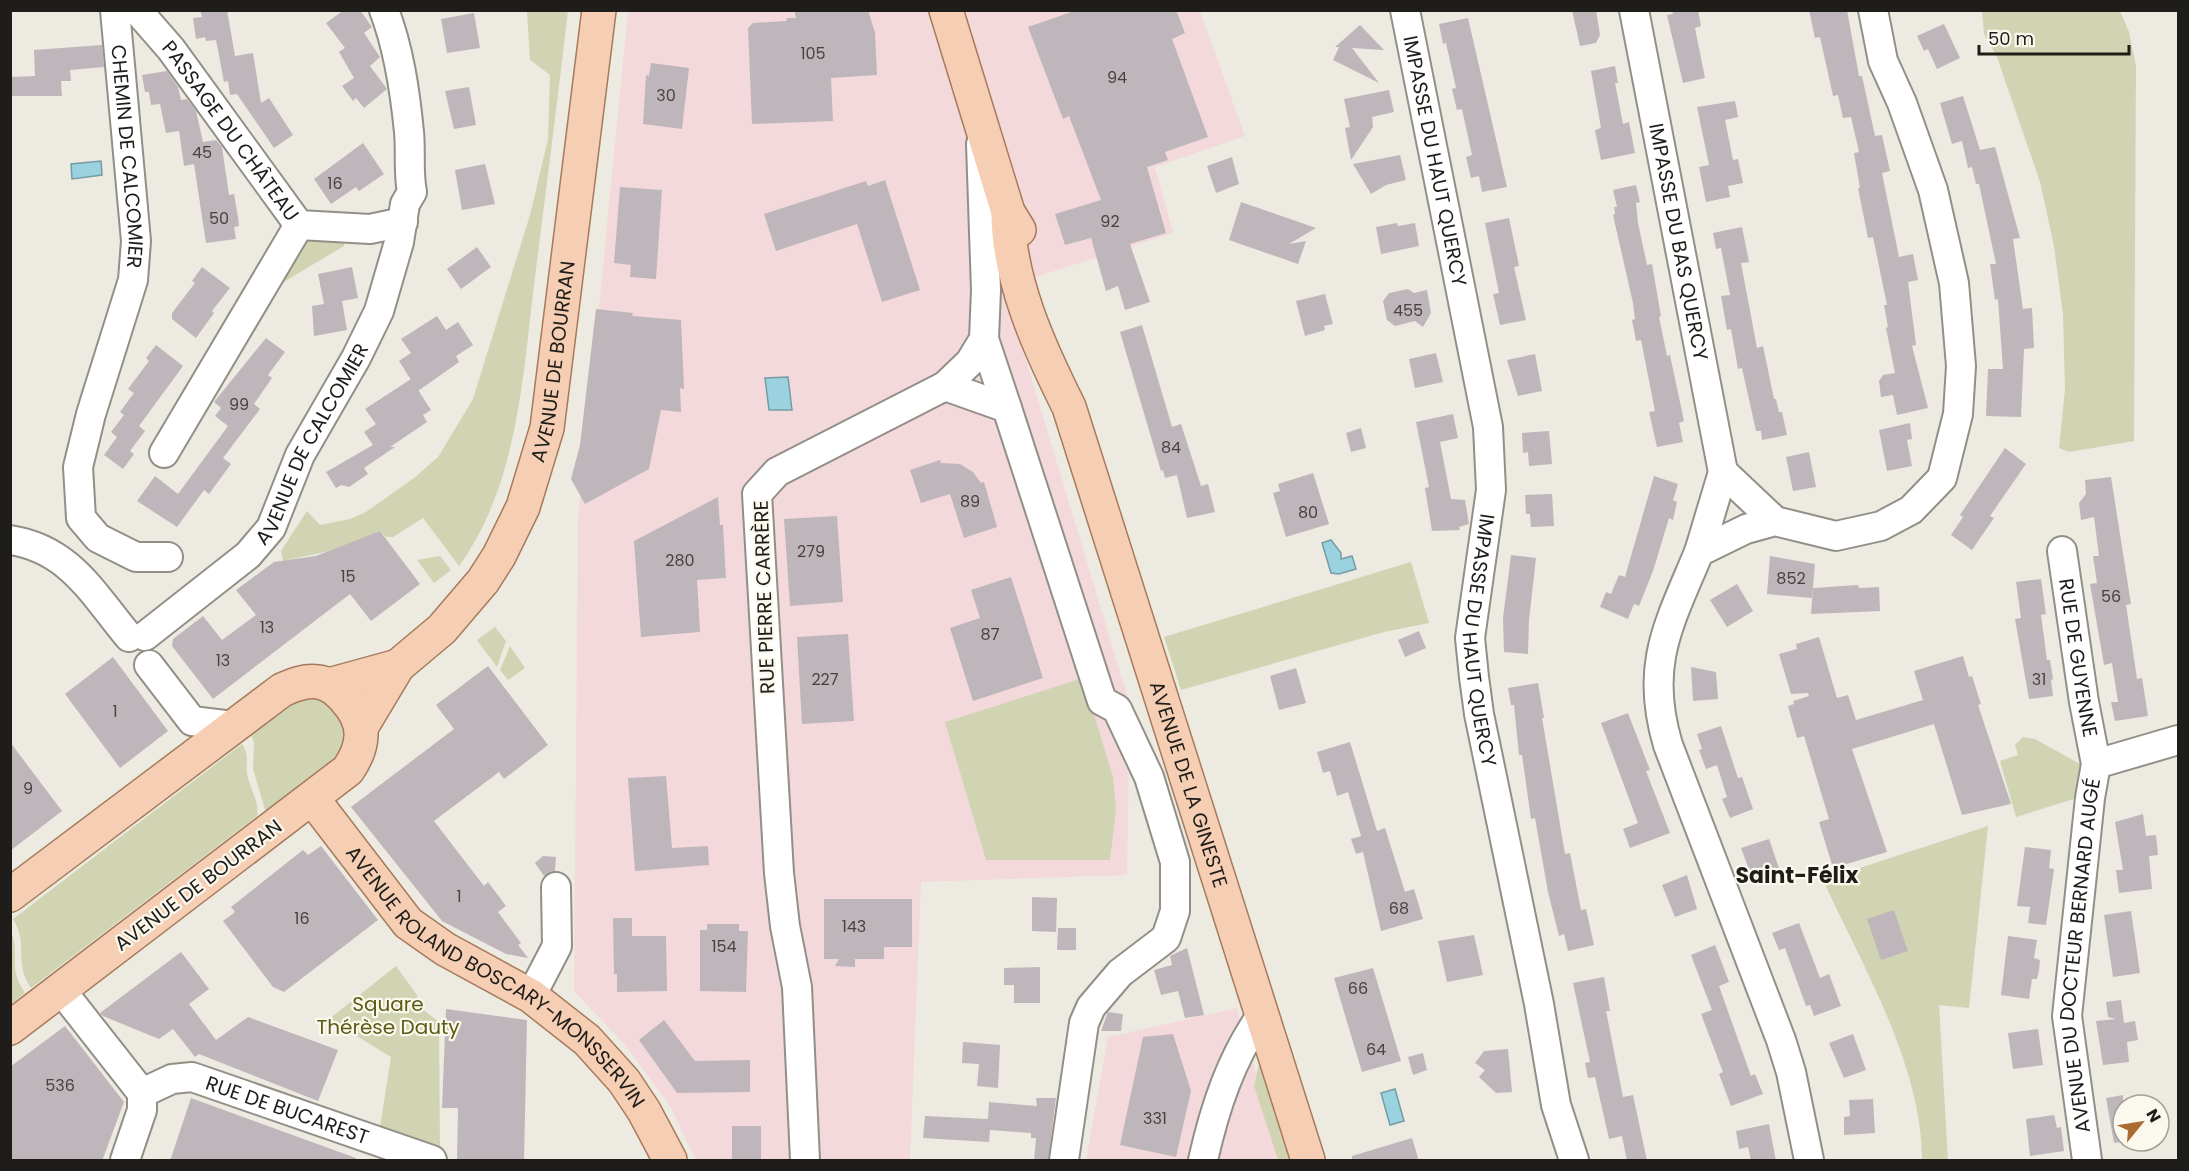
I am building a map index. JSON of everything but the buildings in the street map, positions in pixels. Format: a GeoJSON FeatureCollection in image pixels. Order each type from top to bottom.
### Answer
{"type":"FeatureCollection","features":[{"type":"Feature","properties":{"kind":"main road","name":"AVENUE DE BOURRAN"},"geometry":{"type":"LineString","coordinates":[[10,1028],[348,771],[357,757],[362,741],[362,726],[398,666],[442,629],[483,581],[499,556],[518,517],[537,467],[547,428],[599,10]]}},
{"type":"Feature","properties":{"kind":"main road","name":"AVENUE DE LA GINESTE"},"geometry":{"type":"LineString","coordinates":[[946,10],[1008,212],[1022,235],[1042,296],[1062,369],[1068,407],[1263,1013],[1308,1161]]}},
{"type":"Feature","properties":{"kind":"main road","name":"AVENUE DE BOURRAN"},"geometry":{"type":"LineString","coordinates":[[14,887],[282,690],[298,683],[318,682],[329,685],[398,666]]}},
{"type":"Feature","properties":{"kind":"main road"},"geometry":{"type":"LineString","coordinates":[[329,685],[353,708],[362,726]]}},
{"type":"Feature","properties":{"kind":"main road","name":"AVENUE ROLAND BOSCARY-MONSSERVIN"},"geometry":{"type":"LineString","coordinates":[[312,798],[408,923],[445,949],[531,996],[588,1040],[624,1081],[649,1120],[670,1161]]}},
{"type":"Feature","properties":{"kind":"street","name":"CHEMIN DE CALCOMIER"},"geometry":{"type":"LineString","coordinates":[[115,10],[136,241],[133,280],[91,414],[78,467],[81,518],[98,538],[136,556],[168,557]]}},
{"type":"Feature","properties":{"kind":"street","name":"PASSAGE DU CHÂTEAU"},"geometry":{"type":"LineString","coordinates":[[137,10],[171,49],[299,225],[370,229],[402,223]]}},
{"type":"Feature","properties":{"kind":"street","name":"AVENUE DE CALCOMIER"},"geometry":{"type":"LineString","coordinates":[[137,637],[248,555],[271,528],[300,455],[356,358],[379,311],[412,192],[408,171],[409,136],[402,73],[384,10]]}},
{"type":"Feature","properties":{"kind":"street","name":"IMPASSE DU HAUT QUERCY"},"geometry":{"type":"LineString","coordinates":[[1405,10],[1488,427],[1491,490],[1470,638],[1479,714],[1539,1004],[1556,1105],[1574,1161]]}},
{"type":"Feature","properties":{"kind":"street","name":"IMPASSE DU BAS QUERCY"},"geometry":{"type":"LineString","coordinates":[[1634,10],[1723,471],[1699,552],[1663,640],[1657,690],[1662,724],[1781,1040],[1791,1072],[1809,1161]]}},
{"type":"Feature","properties":{"kind":"street"},"geometry":{"type":"LineString","coordinates":[[1699,552],[1746,529],[1775,521],[1836,536],[1881,526],[1923,501],[1942,478],[1956,427],[1961,366],[1954,283],[1933,190],[1902,103],[1883,61],[1873,10]]}},
{"type":"Feature","properties":{"kind":"street"},"geometry":{"type":"LineString","coordinates":[[981,121],[986,290],[984,339],[1102,701],[1117,709],[1149,777],[1175,862],[1175,911],[1166,938],[1120,973],[1091,1007],[1084,1023],[1064,1161]]}},
{"type":"Feature","properties":{"kind":"street"},"geometry":{"type":"LineString","coordinates":[[164,453],[299,225]]}},
{"type":"Feature","properties":{"kind":"street","name":"RUE PIERRE CARRÈRE"},"geometry":{"type":"LineString","coordinates":[[805,1161],[797,987],[779,873],[757,494],[777,472],[945,386],[970,362],[984,339]]}},
{"type":"Feature","properties":{"kind":"street"},"geometry":{"type":"LineString","coordinates":[[945,386],[1007,408]]}},
{"type":"Feature","properties":{"kind":"street"},"geometry":{"type":"LineString","coordinates":[[1723,471],[1775,521]]}},
{"type":"Feature","properties":{"kind":"street"},"geometry":{"type":"LineString","coordinates":[[10,540],[33,544],[69,565],[137,637],[128,649],[131,654],[149,665],[192,721],[233,726]]}},
{"type":"Feature","properties":{"kind":"street","name":"RUE DE GUYENNE"},"geometry":{"type":"LineString","coordinates":[[2062,551],[2084,702],[2096,764]]}},
{"type":"Feature","properties":{"kind":"street"},"geometry":{"type":"LineString","coordinates":[[184,763],[192,721]]}},
{"type":"Feature","properties":{"kind":"street","name":"AVENUE DU DOCTEUR BERNARD AUGÉ"},"geometry":{"type":"LineString","coordinates":[[2087,1161],[2067,1016],[2090,798],[2096,764],[2178,740]]}},
{"type":"Feature","properties":{"kind":"street"},"geometry":{"type":"LineString","coordinates":[[1175,862],[1211,853]]}},
{"type":"Feature","properties":{"kind":"street"},"geometry":{"type":"LineString","coordinates":[[531,996],[557,946],[556,887]]}},
{"type":"Feature","properties":{"kind":"street"},"geometry":{"type":"LineString","coordinates":[[61,990],[142,1093],[142,1110],[125,1161]]}},
{"type":"Feature","properties":{"kind":"street"},"geometry":{"type":"LineString","coordinates":[[1203,1161],[1216,1107],[1233,1064],[1263,1013]]}},
{"type":"Feature","properties":{"kind":"street","name":"RUE DE BUCAREST"},"geometry":{"type":"LineString","coordinates":[[142,1093],[172,1079],[192,1077],[432,1161]]}},
{"type":"Feature","properties":{"kind":"shaded area"},"geometry":{"type":"Polygon","coordinates":[[[628,11],[1200,11],[1245,136],[1155,167],[1173,233],[1004,287],[1130,705],[1127,875],[921,882],[910,1160],[696,1160],[670,1106],[626,1046],[574,991],[578,522],[628,11]]]}},
{"type":"Feature","properties":{"kind":"shaded area"},"geometry":{"type":"Polygon","coordinates":[[[1237,1008],[1281,1160],[1086,1160],[1108,1037],[1237,1008]]]}},
{"type":"Feature","properties":{"kind":"green space"},"geometry":{"type":"Polygon","coordinates":[[[527,11],[568,11],[522,385],[516,424],[495,498],[479,533],[459,566],[423,518],[393,537],[386,537],[380,531],[339,549],[283,561],[281,551],[307,511],[320,525],[350,519],[366,512],[414,478],[438,457],[473,399],[530,215],[548,139],[550,75],[530,60],[527,11]]]}},
{"type":"Feature","properties":{"kind":"green space"},"geometry":{"type":"Polygon","coordinates":[[[1982,11],[2120,11],[2129,32],[2136,66],[2134,441],[2069,452],[2059,448],[2065,390],[2063,315],[2054,246],[2040,182],[1997,57],[1984,34],[1982,11]]]}},
{"type":"Feature","properties":{"kind":"green space"},"geometry":{"type":"Polygon","coordinates":[[[345,232],[344,246],[277,286],[306,239],[345,232]]]}},
{"type":"Feature","properties":{"kind":"green space"},"geometry":{"type":"Polygon","coordinates":[[[440,556],[451,570],[434,583],[417,560],[440,556]]]}},
{"type":"Feature","properties":{"kind":"green space"},"geometry":{"type":"Polygon","coordinates":[[[1411,562],[1429,623],[1384,632],[1181,690],[1164,637],[1411,562]]]}},
{"type":"Feature","properties":{"kind":"green space"},"geometry":{"type":"Polygon","coordinates":[[[495,627],[506,641],[497,667],[477,640],[495,627]]]}},
{"type":"Feature","properties":{"kind":"green space"},"geometry":{"type":"Polygon","coordinates":[[[510,646],[525,668],[508,680],[500,670],[510,646]]]}},
{"type":"Feature","properties":{"kind":"green space"},"geometry":{"type":"Polygon","coordinates":[[[1083,678],[1113,777],[1116,810],[1110,860],[986,860],[945,722],[1083,678]]]}},
{"type":"Feature","properties":{"kind":"green space"},"geometry":{"type":"Polygon","coordinates":[[[303,694],[333,703],[348,729],[345,755],[268,820],[253,769],[254,743],[249,728],[303,694]]]}},
{"type":"Feature","properties":{"kind":"green space"},"geometry":{"type":"Polygon","coordinates":[[[2023,737],[2035,739],[2080,764],[2082,774],[2080,797],[2016,817],[2000,761],[2018,755],[2015,745],[2023,737]]]}},
{"type":"Feature","properties":{"kind":"green space"},"geometry":{"type":"Polygon","coordinates":[[[242,744],[246,754],[248,778],[257,805],[257,816],[31,988],[23,970],[20,937],[13,919],[242,744]]]}},
{"type":"Feature","properties":{"kind":"green space"},"geometry":{"type":"Polygon","coordinates":[[[1988,826],[1969,1008],[1939,1005],[1948,1160],[1922,1160],[1919,1124],[1912,1088],[1901,1052],[1887,1016],[1823,880],[1988,826]]]}},
{"type":"Feature","properties":{"kind":"green space"},"geometry":{"type":"Polygon","coordinates":[[[10,930],[15,946],[16,975],[25,993],[11,1004],[10,930]]]}},
{"type":"Feature","properties":{"kind":"green space","name":"Square Thérèse Dauty"},"geometry":{"type":"Polygon","coordinates":[[[396,966],[417,995],[420,1007],[439,1022],[440,1150],[380,1127],[391,1057],[329,1019],[396,966]]]}},
{"type":"Feature","properties":{"kind":"green space"},"geometry":{"type":"Polygon","coordinates":[[[1264,1060],[1295,1160],[1278,1160],[1254,1086],[1259,1063],[1264,1060]]]}},
{"type":"Feature","properties":{"kind":"water"},"geometry":{"type":"Polygon","coordinates":[[[101,161],[102,175],[72,179],[71,164],[101,161]]]}},
{"type":"Feature","properties":{"kind":"water"},"geometry":{"type":"Polygon","coordinates":[[[788,377],[792,410],[769,410],[765,378],[788,377]]]}},
{"type":"Feature","properties":{"kind":"water"},"geometry":{"type":"Polygon","coordinates":[[[1331,540],[1341,553],[1341,559],[1352,556],[1356,569],[1339,574],[1331,573],[1322,543],[1331,540]]]}},
{"type":"Feature","properties":{"kind":"water"},"geometry":{"type":"Polygon","coordinates":[[[1395,1089],[1404,1121],[1390,1125],[1381,1093],[1395,1089]]]}},
{"type":"Feature","properties":{"kind":"district","name":"Saint-Félix"},"geometry":{"type":"Point","coordinates":[1797,875]}}]}
